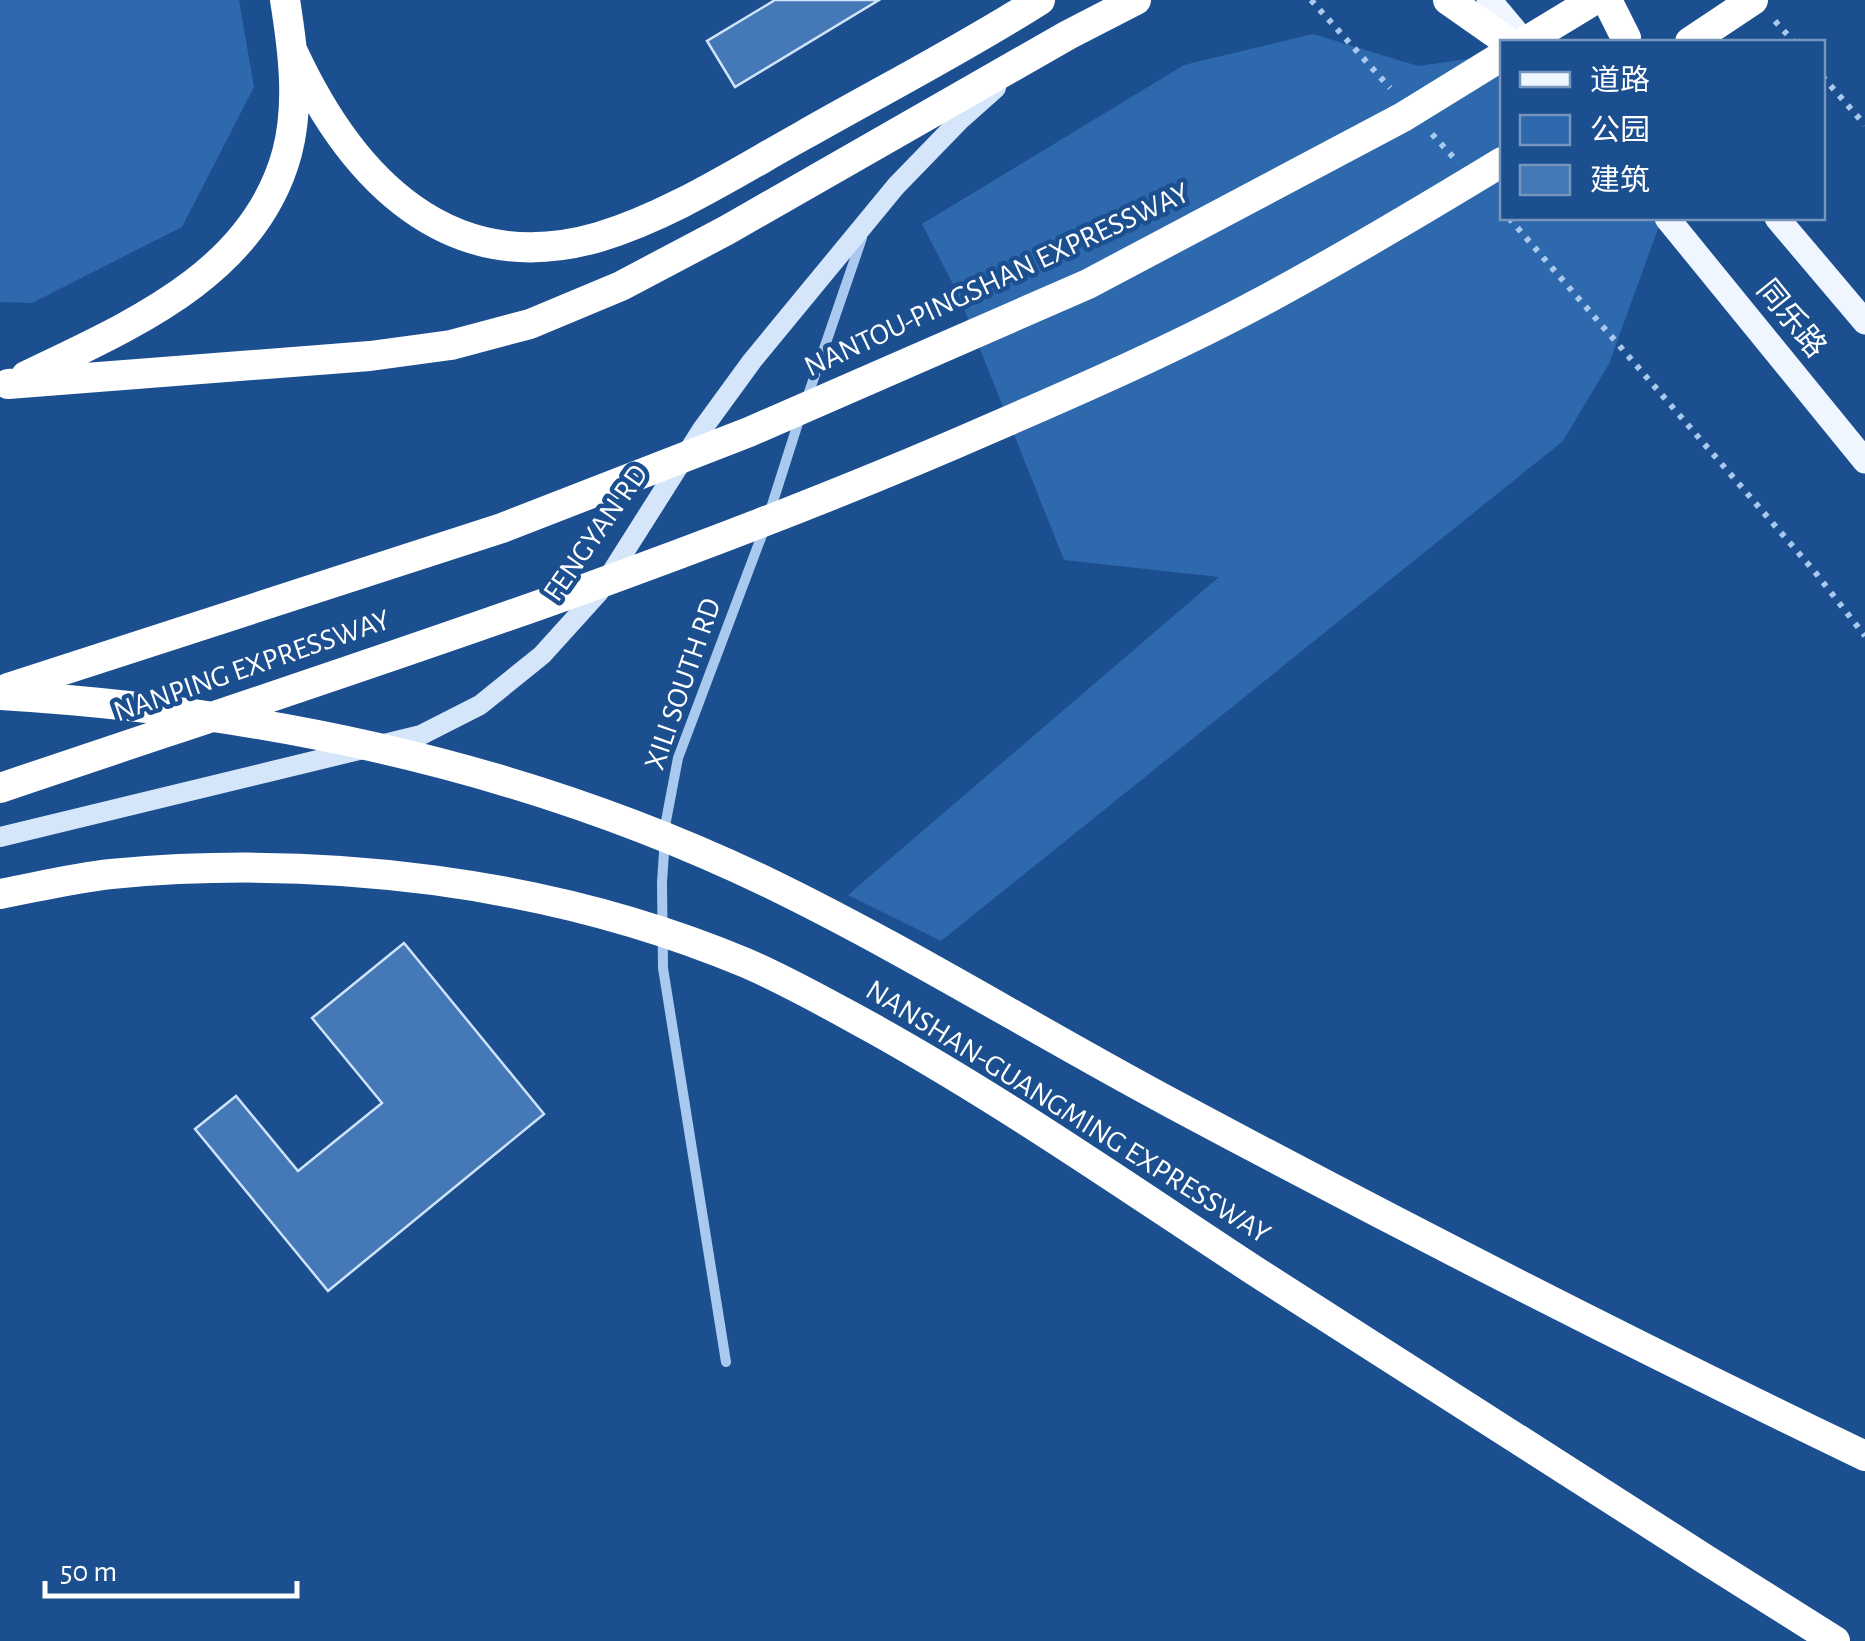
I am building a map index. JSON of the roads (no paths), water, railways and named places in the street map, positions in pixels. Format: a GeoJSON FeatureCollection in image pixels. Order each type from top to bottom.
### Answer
{"type":"FeatureCollection","features":[{"type":"Feature","properties":{"kind":"highway"},"geometry":{"type":"LineString","coordinates":[[4,385],[112,334],[168,302],[248,236],[271,196],[288,152],[294,101],[293,52],[285,0]]}},
{"type":"Feature","properties":{"kind":"highway"},"geometry":{"type":"LineString","coordinates":[[293,52],[330,124],[381,186],[407,207],[465,235],[528,246],[596,238],[638,223],[736,174],[1040,0]]}},
{"type":"Feature","properties":{"kind":"highway"},"geometry":{"type":"LineString","coordinates":[[4,385],[370,356],[451,345],[530,324],[622,286],[727,230],[1136,0]]}},
{"type":"Feature","properties":{"kind":"highway"},"geometry":{"type":"LineString","coordinates":[[1448,0],[1505,40]]}},
{"type":"Feature","properties":{"kind":"highway"},"geometry":{"type":"LineString","coordinates":[[1528,40],[1594,0]]}},
{"type":"Feature","properties":{"kind":"highway"},"geometry":{"type":"LineString","coordinates":[[1607,0],[1628,40]]}},
{"type":"Feature","properties":{"kind":"highway"},"geometry":{"type":"LineString","coordinates":[[1693,40],[1754,0]]}},
{"type":"Feature","properties":{"kind":"highway","name":"NANTOU-PINGSHAN EXPRESSWAY"},"geometry":{"type":"LineString","coordinates":[[0,693],[502,528],[749,432],[1088,284],[1404,117],[1500,57]]}},
{"type":"Feature","properties":{"kind":"highway","name":"NANPING EXPRESSWAY"},"geometry":{"type":"LineString","coordinates":[[0,788],[526,610],[713,543],[895,470],[1094,384],[1259,303],[1500,163]]}},
{"type":"Feature","properties":{"kind":"highway","name":"NANSHAN-GUANGMING EXPRESSWAY"},"geometry":{"type":"LineString","coordinates":[[0,693],[97,700],[263,723],[371,745],[502,779],[620,820],[769,883],[1343,1194],[1660,1357],[1865,1456]]}},
{"type":"Feature","properties":{"kind":"highway","name":"NANSHAN-GUANGMING EXPRESSWAY"},"geometry":{"type":"LineString","coordinates":[[0,894],[109,874],[226,869],[336,871],[449,884],[560,904],[661,930],[750,965],[920,1054],[1491,1424],[1835,1641]]}},
{"type":"Feature","properties":{"kind":"main road"},"geometry":{"type":"LineString","coordinates":[[1489,0],[1523,40]]}},
{"type":"Feature","properties":{"kind":"main road"},"geometry":{"type":"LineString","coordinates":[[1594,0],[1628,40]]}},
{"type":"Feature","properties":{"kind":"main road","name":"同乐路"},"geometry":{"type":"LineString","coordinates":[[1669,220],[1865,461]]}},
{"type":"Feature","properties":{"kind":"main road","name":"同乐路"},"geometry":{"type":"LineString","coordinates":[[1779,220],[1865,322]]}},
{"type":"Feature","properties":{"kind":"street","name":"FENGYAN RD"},"geometry":{"type":"LineString","coordinates":[[0,837],[421,735],[480,705],[542,655],[599,592],[701,430],[869,218],[960,120],[1036,54]]}},
{"type":"Feature","properties":{"kind":"street","name":"XILI SOUTH RD"},"geometry":{"type":"LineString","coordinates":[[726,1362],[663,968],[666,822],[678,758],[700,692],[750,572],[869,218]]}}]}
